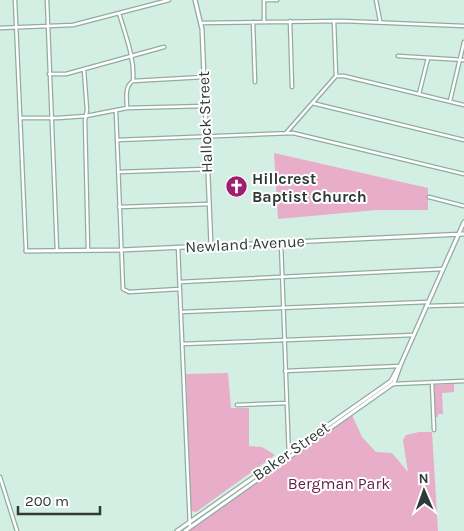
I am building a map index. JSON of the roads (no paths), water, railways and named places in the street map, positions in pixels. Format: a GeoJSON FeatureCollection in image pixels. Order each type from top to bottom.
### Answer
{"type":"FeatureCollection","features":[{"type":"Feature","properties":{"kind":"street"},"geometry":{"type":"LineString","coordinates":[[15,0],[26,251]]}},
{"type":"Feature","properties":{"kind":"street"},"geometry":{"type":"LineString","coordinates":[[47,0],[57,251]]}},
{"type":"Feature","properties":{"kind":"street"},"geometry":{"type":"LineString","coordinates":[[0,28],[73,25],[169,0]]}},
{"type":"Feature","properties":{"kind":"street","name":"Hallock Street"},"geometry":{"type":"LineString","coordinates":[[195,0],[201,23],[210,246]]}},
{"type":"Feature","properties":{"kind":"street"},"geometry":{"type":"LineString","coordinates":[[264,22],[264,0],[277,0]]}},
{"type":"Feature","properties":{"kind":"street"},"geometry":{"type":"LineString","coordinates":[[376,0],[380,21]]}},
{"type":"Feature","properties":{"kind":"street"},"geometry":{"type":"LineString","coordinates":[[119,13],[131,58],[133,81],[127,88],[127,108]]}},
{"type":"Feature","properties":{"kind":"street"},"geometry":{"type":"LineString","coordinates":[[290,21],[292,87]]}},
{"type":"Feature","properties":{"kind":"street"},"geometry":{"type":"LineString","coordinates":[[285,134],[336,76],[334,21]]}},
{"type":"Feature","properties":{"kind":"street"},"geometry":{"type":"LineString","coordinates":[[201,23],[380,21],[464,26]]}},
{"type":"Feature","properties":{"kind":"street"},"geometry":{"type":"LineString","coordinates":[[253,22],[256,82]]}},
{"type":"Feature","properties":{"kind":"street"},"geometry":{"type":"LineString","coordinates":[[450,101],[462,60],[464,42]]}},
{"type":"Feature","properties":{"kind":"street"},"geometry":{"type":"LineString","coordinates":[[49,74],[66,74],[84,70],[164,48]]}},
{"type":"Feature","properties":{"kind":"street"},"geometry":{"type":"LineString","coordinates":[[398,56],[462,60]]}},
{"type":"Feature","properties":{"kind":"street"},"geometry":{"type":"LineString","coordinates":[[419,94],[428,58]]}},
{"type":"Feature","properties":{"kind":"street"},"geometry":{"type":"LineString","coordinates":[[84,70],[87,110],[88,250]]}},
{"type":"Feature","properties":{"kind":"street"},"geometry":{"type":"LineString","coordinates":[[336,76],[344,76],[464,105]]}},
{"type":"Feature","properties":{"kind":"street"},"geometry":{"type":"LineString","coordinates":[[133,81],[204,77]]}},
{"type":"Feature","properties":{"kind":"street"},"geometry":{"type":"LineString","coordinates":[[312,103],[464,140]]}},
{"type":"Feature","properties":{"kind":"street"},"geometry":{"type":"LineString","coordinates":[[20,118],[86,116],[116,112],[127,108],[204,106]]}},
{"type":"Feature","properties":{"kind":"street"},"geometry":{"type":"LineString","coordinates":[[116,112],[122,285],[124,291],[180,289]]}},
{"type":"Feature","properties":{"kind":"street"},"geometry":{"type":"LineString","coordinates":[[117,140],[300,134],[464,174]]}},
{"type":"Feature","properties":{"kind":"street"},"geometry":{"type":"LineString","coordinates":[[118,172],[207,169]]}},
{"type":"Feature","properties":{"kind":"street"},"geometry":{"type":"LineString","coordinates":[[429,197],[464,206]]}},
{"type":"Feature","properties":{"kind":"street"},"geometry":{"type":"LineString","coordinates":[[119,207],[208,204]]}},
{"type":"Feature","properties":{"kind":"street","name":"Baker Street"},"geometry":{"type":"LineString","coordinates":[[177,531],[393,379],[464,222]]}},
{"type":"Feature","properties":{"kind":"street","name":"Newland Avenue"},"geometry":{"type":"LineString","coordinates":[[26,251],[121,250],[464,234]]}},
{"type":"Feature","properties":{"kind":"street"},"geometry":{"type":"LineString","coordinates":[[281,242],[289,458]]}},
{"type":"Feature","properties":{"kind":"street"},"geometry":{"type":"LineString","coordinates":[[178,247],[190,527]]}},
{"type":"Feature","properties":{"kind":"street"},"geometry":{"type":"LineString","coordinates":[[180,282],[443,269]]}},
{"type":"Feature","properties":{"kind":"street"},"geometry":{"type":"LineString","coordinates":[[181,312],[427,304],[464,305]]}},
{"type":"Feature","properties":{"kind":"street"},"geometry":{"type":"LineString","coordinates":[[182,344],[414,335]]}},
{"type":"Feature","properties":{"kind":"street"},"geometry":{"type":"LineString","coordinates":[[285,371],[400,366]]}},
{"type":"Feature","properties":{"kind":"street","name":"Baker Street"},"geometry":{"type":"LineString","coordinates":[[185,531],[393,384],[400,366]]}},
{"type":"Feature","properties":{"kind":"street"},"geometry":{"type":"LineString","coordinates":[[398,375],[399,380],[403,383]]}},
{"type":"Feature","properties":{"kind":"street"},"geometry":{"type":"LineString","coordinates":[[382,387],[403,383],[464,381]]}},
{"type":"Feature","properties":{"kind":"street"},"geometry":{"type":"LineString","coordinates":[[432,382],[434,430]]}},
{"type":"Feature","properties":{"kind":"street"},"geometry":{"type":"LineString","coordinates":[[237,405],[287,403]]}},
{"type":"Feature","properties":{"kind":"street"},"geometry":{"type":"LineString","coordinates":[[0,476],[17,531]]}},
{"type":"Feature","properties":{"kind":"place","name":"Hillcrest Baptist Church"},"geometry":{"type":"Point","coordinates":[236,187]}},
{"type":"Feature","properties":{"kind":"park label","name":"Bergman Park"},"geometry":{"type":"Point","coordinates":[339,483]}}]}
